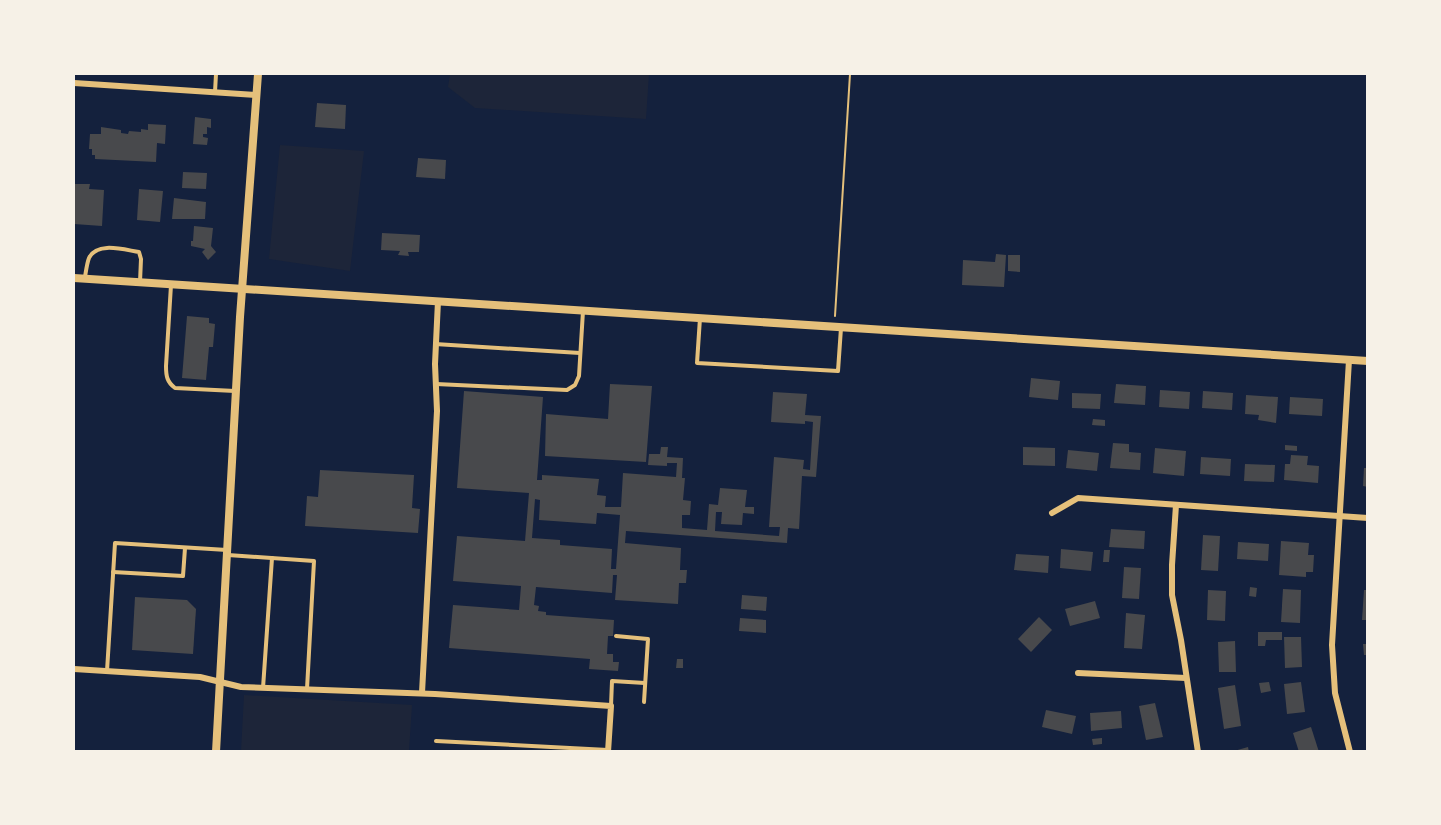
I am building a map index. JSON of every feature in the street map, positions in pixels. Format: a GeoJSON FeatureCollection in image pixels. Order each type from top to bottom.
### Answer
{"type":"FeatureCollection","features":[{"type":"Feature","properties":{"kind":"street"},"geometry":{"type":"LineString","coordinates":[[216,752],[242,289],[258,74]]}},
{"type":"Feature","properties":{"kind":"street"},"geometry":{"type":"LineString","coordinates":[[74,83],[256,95]]}},
{"type":"Feature","properties":{"kind":"street"},"geometry":{"type":"LineString","coordinates":[[74,278],[1368,361]]}},
{"type":"Feature","properties":{"kind":"street"},"geometry":{"type":"LineString","coordinates":[[422,693],[437,411],[435,344],[438,301]]}},
{"type":"Feature","properties":{"kind":"street"},"geometry":{"type":"LineString","coordinates":[[1349,360],[1332,624],[1332,671],[1337,708],[1350,752]]}},
{"type":"Feature","properties":{"kind":"street"},"geometry":{"type":"LineString","coordinates":[[1052,513],[1078,498],[1368,518]]}},
{"type":"Feature","properties":{"kind":"street"},"geometry":{"type":"LineString","coordinates":[[1176,505],[1172,595],[1198,752]]}},
{"type":"Feature","properties":{"kind":"street"},"geometry":{"type":"LineString","coordinates":[[74,669],[200,677],[241,687],[422,693],[611,706],[608,751]]}},
{"type":"Feature","properties":{"kind":"street"},"geometry":{"type":"LineString","coordinates":[[1078,673],[1186,678]]}},
{"type":"Feature","properties":{"kind":"lane"},"geometry":{"type":"LineString","coordinates":[[215,92],[216,74]]}},
{"type":"Feature","properties":{"kind":"lane"},"geometry":{"type":"LineString","coordinates":[[84,279],[90,257],[101,248],[139,252],[140,283]]}},
{"type":"Feature","properties":{"kind":"lane"},"geometry":{"type":"LineString","coordinates":[[171,285],[166,366],[166,376],[170,384],[175,388],[236,391]]}},
{"type":"Feature","properties":{"kind":"lane"},"geometry":{"type":"LineString","coordinates":[[436,384],[562,391],[571,388],[578,380],[583,311]]}},
{"type":"Feature","properties":{"kind":"lane"},"geometry":{"type":"LineString","coordinates":[[700,318],[697,363],[838,371],[838,327]]}},
{"type":"Feature","properties":{"kind":"lane"},"geometry":{"type":"LineString","coordinates":[[435,344],[580,353]]}},
{"type":"Feature","properties":{"kind":"lane"},"geometry":{"type":"LineString","coordinates":[[107,671],[115,543],[185,548],[314,561],[307,689]]}},
{"type":"Feature","properties":{"kind":"lane"},"geometry":{"type":"LineString","coordinates":[[113,572],[183,576],[185,548]]}},
{"type":"Feature","properties":{"kind":"lane"},"geometry":{"type":"LineString","coordinates":[[263,688],[272,558]]}},
{"type":"Feature","properties":{"kind":"lane"},"geometry":{"type":"LineString","coordinates":[[616,636],[648,639],[644,702]]}},
{"type":"Feature","properties":{"kind":"lane"},"geometry":{"type":"LineString","coordinates":[[611,706],[612,681],[645,683]]}},
{"type":"Feature","properties":{"kind":"lane"},"geometry":{"type":"LineString","coordinates":[[436,741],[608,751]]}},
{"type":"Feature","properties":{"kind":"path"},"geometry":{"type":"LineString","coordinates":[[838,327],[850,74]]}},
{"type":"Feature","properties":{"kind":"shaded area"},"geometry":{"type":"Polygon","coordinates":[[[450,74],[649,74],[646,119],[475,108],[448,87],[450,74]]]}},
{"type":"Feature","properties":{"kind":"shaded area"},"geometry":{"type":"Polygon","coordinates":[[[280,145],[364,151],[350,271],[269,259],[280,145]]]}},
{"type":"Feature","properties":{"kind":"shaded area"},"geometry":{"type":"Polygon","coordinates":[[[244,695],[412,705],[409,751],[241,751],[244,695]]]}},
{"type":"Feature","properties":{"kind":"building"},"geometry":{"type":"Polygon","coordinates":[[[317,103],[346,105],[345,129],[315,127],[317,103]]]}},
{"type":"Feature","properties":{"kind":"building"},"geometry":{"type":"Polygon","coordinates":[[[195,117],[211,119],[211,128],[207,127],[207,134],[203,134],[203,137],[208,138],[207,145],[193,144],[195,117]]]}},
{"type":"Feature","properties":{"kind":"building"},"geometry":{"type":"Polygon","coordinates":[[[148,124],[166,125],[165,144],[157,143],[156,162],[95,159],[92,149],[89,149],[90,134],[101,134],[101,127],[121,130],[121,133],[128,134],[129,131],[148,130],[148,124]]]}},
{"type":"Feature","properties":{"kind":"building"},"geometry":{"type":"Polygon","coordinates":[[[418,158],[446,160],[445,179],[416,177],[418,158]]]}},
{"type":"Feature","properties":{"kind":"building"},"geometry":{"type":"Polygon","coordinates":[[[183,172],[207,173],[206,189],[182,188],[183,172]]]}},
{"type":"Feature","properties":{"kind":"building"},"geometry":{"type":"Polygon","coordinates":[[[75,184],[90,184],[89,189],[104,190],[102,226],[74,224],[75,184]]]}},
{"type":"Feature","properties":{"kind":"building"},"geometry":{"type":"Polygon","coordinates":[[[139,189],[163,191],[160,222],[137,220],[139,189]]]}},
{"type":"Feature","properties":{"kind":"building"},"geometry":{"type":"Polygon","coordinates":[[[174,198],[206,202],[205,219],[172,219],[174,198]]]}},
{"type":"Feature","properties":{"kind":"building"},"geometry":{"type":"Polygon","coordinates":[[[194,226],[213,228],[211,246],[216,252],[208,260],[202,252],[205,249],[191,246],[194,226]]]}},
{"type":"Feature","properties":{"kind":"building"},"geometry":{"type":"Polygon","coordinates":[[[382,233],[420,235],[419,252],[408,252],[409,256],[398,255],[400,251],[381,250],[382,233]]]}},
{"type":"Feature","properties":{"kind":"building"},"geometry":{"type":"Polygon","coordinates":[[[996,254],[1006,255],[1004,287],[962,285],[963,260],[995,262],[996,254]]]}},
{"type":"Feature","properties":{"kind":"building"},"geometry":{"type":"Polygon","coordinates":[[[1008,255],[1020,255],[1020,272],[1008,271],[1008,255]]]}},
{"type":"Feature","properties":{"kind":"building"},"geometry":{"type":"Polygon","coordinates":[[[187,316],[209,318],[209,323],[215,324],[213,347],[209,347],[206,380],[182,378],[187,316]]]}},
{"type":"Feature","properties":{"kind":"building"},"geometry":{"type":"Polygon","coordinates":[[[1031,378],[1060,381],[1058,400],[1029,397],[1031,378]]]}},
{"type":"Feature","properties":{"kind":"building"},"geometry":{"type":"Polygon","coordinates":[[[610,384],[652,386],[646,462],[545,456],[546,414],[608,419],[610,384]]]}},
{"type":"Feature","properties":{"kind":"building"},"geometry":{"type":"Polygon","coordinates":[[[1116,384],[1146,386],[1145,405],[1114,403],[1116,384]]]}},
{"type":"Feature","properties":{"kind":"building"},"geometry":{"type":"Polygon","coordinates":[[[1160,390],[1190,392],[1189,409],[1159,407],[1160,390]]]}},
{"type":"Feature","properties":{"kind":"building"},"geometry":{"type":"Polygon","coordinates":[[[464,391],[543,397],[537,480],[542,480],[542,475],[599,479],[597,495],[606,496],[605,507],[621,507],[623,473],[676,477],[677,463],[667,463],[667,466],[648,465],[649,454],[660,454],[661,447],[668,447],[667,457],[683,458],[682,478],[685,478],[683,500],[691,501],[690,515],[682,515],[682,528],[707,530],[709,504],[718,505],[720,488],[747,490],[745,507],[754,507],[754,514],[743,513],[742,525],[721,524],[722,512],[716,512],[715,531],[779,536],[780,527],[769,527],[774,457],[804,460],[803,469],[810,470],[813,422],[805,421],[805,424],[771,422],[773,392],[807,394],[805,415],[821,416],[816,477],[802,476],[799,529],[788,528],[787,543],[626,531],[625,543],[681,548],[680,570],[687,570],[686,583],[679,583],[678,604],[615,600],[617,575],[613,575],[612,593],[536,587],[534,605],[539,606],[538,611],[546,612],[546,615],[614,620],[613,636],[608,636],[607,654],[613,654],[613,662],[619,662],[618,671],[589,669],[590,659],[449,648],[453,605],[519,610],[521,586],[453,581],[457,536],[525,541],[529,493],[457,488],[464,391]],[[535,499],[532,538],[560,540],[560,545],[612,549],[611,569],[616,569],[620,515],[597,513],[596,524],[539,520],[540,500],[535,499]]]}},
{"type":"Feature","properties":{"kind":"building"},"geometry":{"type":"Polygon","coordinates":[[[1203,391],[1233,393],[1232,410],[1202,408],[1203,391]]]}},
{"type":"Feature","properties":{"kind":"building"},"geometry":{"type":"Polygon","coordinates":[[[1072,393],[1101,394],[1100,409],[1072,408],[1072,393]]]}},
{"type":"Feature","properties":{"kind":"building"},"geometry":{"type":"Polygon","coordinates":[[[1246,395],[1278,397],[1276,423],[1258,420],[1259,415],[1245,414],[1246,395]]]}},
{"type":"Feature","properties":{"kind":"building"},"geometry":{"type":"Polygon","coordinates":[[[1290,397],[1323,399],[1322,416],[1289,414],[1290,397]]]}},
{"type":"Feature","properties":{"kind":"building"},"geometry":{"type":"Polygon","coordinates":[[[1093,419],[1105,420],[1105,426],[1092,425],[1093,419]]]}},
{"type":"Feature","properties":{"kind":"building"},"geometry":{"type":"Polygon","coordinates":[[[1113,443],[1129,444],[1129,452],[1141,453],[1140,470],[1110,468],[1113,443]]]}},
{"type":"Feature","properties":{"kind":"building"},"geometry":{"type":"Polygon","coordinates":[[[1285,445],[1297,446],[1297,451],[1285,450],[1285,445]]]}},
{"type":"Feature","properties":{"kind":"building"},"geometry":{"type":"Polygon","coordinates":[[[1023,447],[1055,448],[1055,466],[1023,465],[1023,447]]]}},
{"type":"Feature","properties":{"kind":"building"},"geometry":{"type":"Polygon","coordinates":[[[1155,448],[1186,451],[1184,476],[1153,473],[1155,448]]]}},
{"type":"Feature","properties":{"kind":"building"},"geometry":{"type":"Polygon","coordinates":[[[1068,450],[1099,453],[1097,471],[1066,468],[1068,450]]]}},
{"type":"Feature","properties":{"kind":"building"},"geometry":{"type":"Polygon","coordinates":[[[1291,455],[1308,456],[1307,465],[1319,466],[1318,483],[1284,480],[1285,464],[1290,464],[1291,455]]]}},
{"type":"Feature","properties":{"kind":"building"},"geometry":{"type":"Polygon","coordinates":[[[1201,457],[1231,459],[1230,476],[1200,474],[1201,457]]]}},
{"type":"Feature","properties":{"kind":"building"},"geometry":{"type":"Polygon","coordinates":[[[1245,464],[1275,465],[1274,482],[1244,481],[1245,464]]]}},
{"type":"Feature","properties":{"kind":"building"},"geometry":{"type":"Polygon","coordinates":[[[1364,468],[1368,468],[1368,487],[1363,486],[1364,468]]]}},
{"type":"Feature","properties":{"kind":"building"},"geometry":{"type":"Polygon","coordinates":[[[320,470],[414,475],[412,508],[420,509],[418,533],[305,526],[307,496],[318,497],[320,470]]]}},
{"type":"Feature","properties":{"kind":"building"},"geometry":{"type":"Polygon","coordinates":[[[1111,529],[1145,531],[1144,549],[1109,547],[1111,529]]]}},
{"type":"Feature","properties":{"kind":"building"},"geometry":{"type":"Polygon","coordinates":[[[1203,535],[1220,536],[1218,571],[1201,570],[1203,535]]]}},
{"type":"Feature","properties":{"kind":"building"},"geometry":{"type":"Polygon","coordinates":[[[1281,541],[1309,543],[1308,555],[1314,555],[1313,572],[1306,572],[1306,577],[1279,575],[1281,541]]]}},
{"type":"Feature","properties":{"kind":"building"},"geometry":{"type":"Polygon","coordinates":[[[1238,542],[1269,544],[1268,561],[1237,559],[1238,542]]]}},
{"type":"Feature","properties":{"kind":"building"},"geometry":{"type":"Polygon","coordinates":[[[1061,549],[1093,552],[1091,571],[1060,568],[1061,549]]]}},
{"type":"Feature","properties":{"kind":"building"},"geometry":{"type":"Polygon","coordinates":[[[1104,550],[1110,550],[1109,562],[1103,562],[1104,550]]]}},
{"type":"Feature","properties":{"kind":"building"},"geometry":{"type":"Polygon","coordinates":[[[1016,554],[1049,556],[1048,573],[1014,570],[1016,554]]]}},
{"type":"Feature","properties":{"kind":"building"},"geometry":{"type":"Polygon","coordinates":[[[1124,567],[1141,568],[1139,599],[1122,598],[1124,567]]]}},
{"type":"Feature","properties":{"kind":"building"},"geometry":{"type":"Polygon","coordinates":[[[1250,587],[1257,588],[1256,597],[1249,596],[1250,587]]]}},
{"type":"Feature","properties":{"kind":"building"},"geometry":{"type":"Polygon","coordinates":[[[1283,589],[1301,590],[1300,623],[1281,622],[1283,589]]]}},
{"type":"Feature","properties":{"kind":"building"},"geometry":{"type":"Polygon","coordinates":[[[1208,590],[1226,591],[1225,621],[1207,620],[1208,590]]]}},
{"type":"Feature","properties":{"kind":"building"},"geometry":{"type":"Polygon","coordinates":[[[1364,590],[1368,590],[1368,620],[1362,620],[1364,590]]]}},
{"type":"Feature","properties":{"kind":"building"},"geometry":{"type":"Polygon","coordinates":[[[742,595],[767,597],[766,611],[741,609],[742,595]]]}},
{"type":"Feature","properties":{"kind":"building"},"geometry":{"type":"Polygon","coordinates":[[[135,597],[187,600],[196,609],[193,654],[132,650],[135,597]]]}},
{"type":"Feature","properties":{"kind":"building"},"geometry":{"type":"Polygon","coordinates":[[[1095,601],[1100,618],[1070,626],[1065,609],[1095,601]]]}},
{"type":"Feature","properties":{"kind":"building"},"geometry":{"type":"Polygon","coordinates":[[[1126,613],[1145,615],[1142,649],[1124,648],[1126,613]]]}},
{"type":"Feature","properties":{"kind":"building"},"geometry":{"type":"Polygon","coordinates":[[[1039,617],[1052,630],[1031,652],[1018,639],[1039,617]]]}},
{"type":"Feature","properties":{"kind":"building"},"geometry":{"type":"Polygon","coordinates":[[[740,618],[766,620],[766,633],[739,631],[740,618]]]}},
{"type":"Feature","properties":{"kind":"building"},"geometry":{"type":"Polygon","coordinates":[[[1258,632],[1282,632],[1282,640],[1266,640],[1265,646],[1258,646],[1258,632]]]}},
{"type":"Feature","properties":{"kind":"building"},"geometry":{"type":"Polygon","coordinates":[[[1284,637],[1301,637],[1302,667],[1285,668],[1284,637]]]}},
{"type":"Feature","properties":{"kind":"building"},"geometry":{"type":"Polygon","coordinates":[[[1235,641],[1236,672],[1219,672],[1218,642],[1235,641]]]}},
{"type":"Feature","properties":{"kind":"building"},"geometry":{"type":"Polygon","coordinates":[[[1363,644],[1368,644],[1368,655],[1364,655],[1363,644]]]}},
{"type":"Feature","properties":{"kind":"building"},"geometry":{"type":"Polygon","coordinates":[[[677,659],[683,659],[683,668],[676,668],[677,659]]]}},
{"type":"Feature","properties":{"kind":"building"},"geometry":{"type":"Polygon","coordinates":[[[1269,682],[1271,691],[1261,693],[1259,683],[1269,682]]]}},
{"type":"Feature","properties":{"kind":"building"},"geometry":{"type":"Polygon","coordinates":[[[1301,682],[1305,712],[1287,714],[1284,684],[1301,682]]]}},
{"type":"Feature","properties":{"kind":"building"},"geometry":{"type":"Polygon","coordinates":[[[1235,685],[1241,726],[1224,729],[1218,688],[1235,685]]]}},
{"type":"Feature","properties":{"kind":"building"},"geometry":{"type":"Polygon","coordinates":[[[1155,703],[1163,737],[1146,740],[1139,706],[1155,703]]]}},
{"type":"Feature","properties":{"kind":"building"},"geometry":{"type":"Polygon","coordinates":[[[1046,710],[1076,716],[1072,734],[1042,727],[1046,710]]]}},
{"type":"Feature","properties":{"kind":"building"},"geometry":{"type":"Polygon","coordinates":[[[1121,711],[1122,728],[1091,731],[1090,713],[1121,711]]]}},
{"type":"Feature","properties":{"kind":"building"},"geometry":{"type":"Polygon","coordinates":[[[1311,727],[1319,752],[1299,752],[1293,733],[1311,727]]]}},
{"type":"Feature","properties":{"kind":"building"},"geometry":{"type":"Polygon","coordinates":[[[1102,738],[1102,744],[1093,745],[1092,739],[1102,738]]]}},
{"type":"Feature","properties":{"kind":"building"},"geometry":{"type":"Polygon","coordinates":[[[1248,747],[1249,752],[1234,751],[1248,747]]]}}]}
